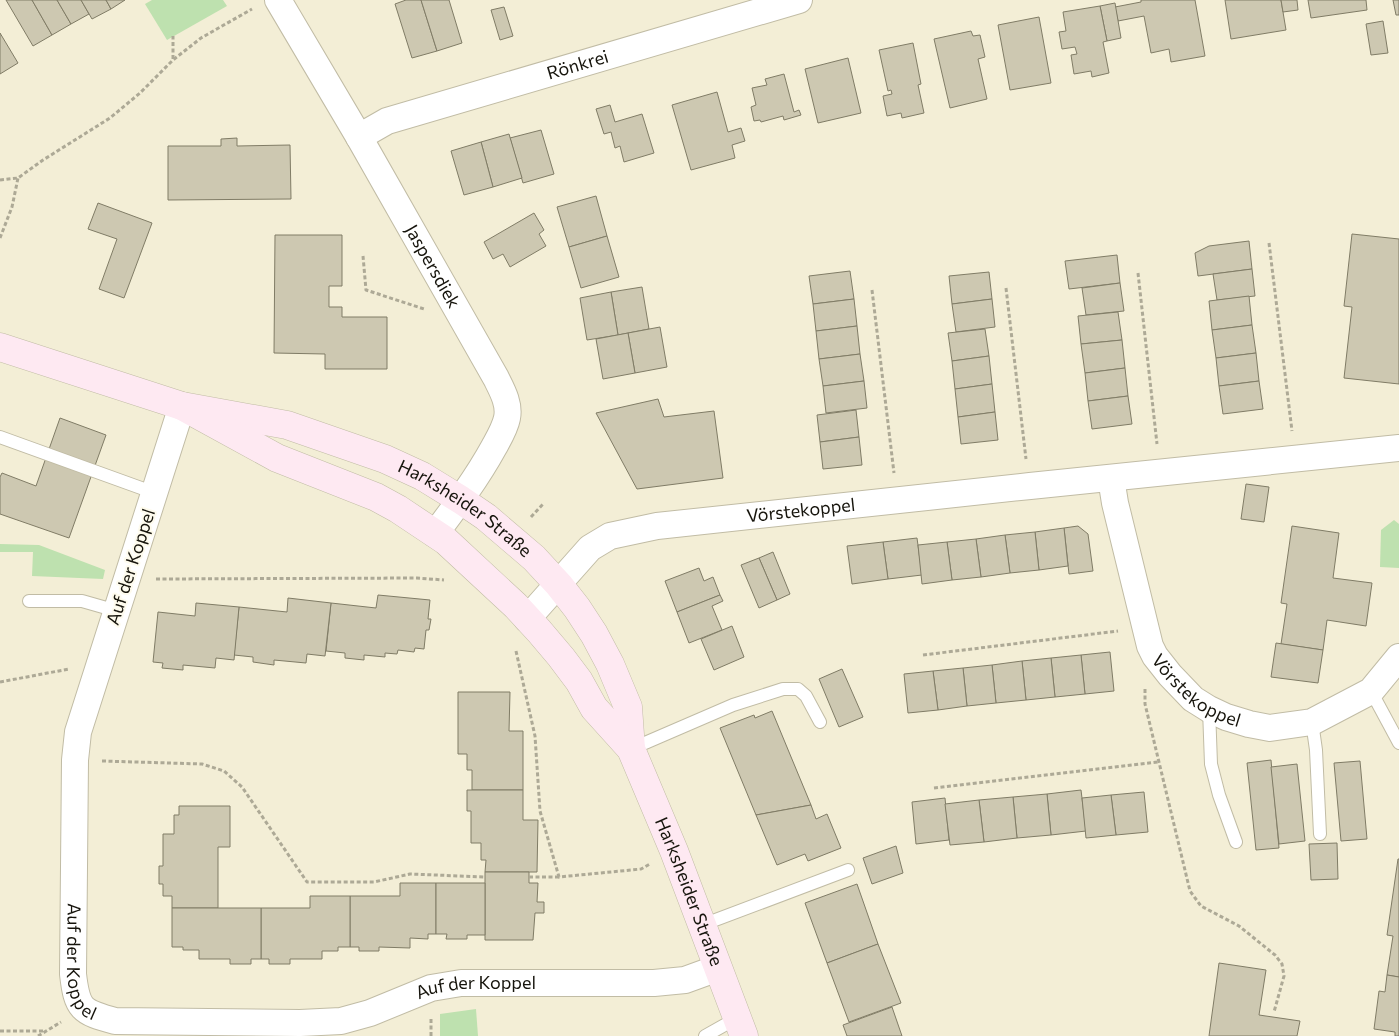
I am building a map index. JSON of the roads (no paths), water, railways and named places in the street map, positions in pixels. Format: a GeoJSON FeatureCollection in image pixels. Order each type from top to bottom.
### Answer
{"type":"FeatureCollection","features":[{"type":"Feature","properties":{"kind":"main road","name":"Harksheider Straße"},"geometry":{"type":"LineString","coordinates":[[0,346],[182,406],[295,428],[384,459],[422,476],[460,500],[486,517],[534,558],[559,585],[590,628],[610,664],[628,707],[631,750]]}},
{"type":"Feature","properties":{"kind":"main road","name":"Harksheider Straße"},"geometry":{"type":"LineString","coordinates":[[182,406],[277,458],[376,497],[398,509],[446,541],[527,619],[561,657],[579,681],[594,708],[631,750],[674,851],[740,1027]]}},
{"type":"Feature","properties":{"kind":"street","name":"Rönkrei"},"geometry":{"type":"LineString","coordinates":[[360,138],[387,121],[799,0]]}},
{"type":"Feature","properties":{"kind":"street","name":"Jaspersdiek"},"geometry":{"type":"LineString","coordinates":[[268,2],[360,138],[506,398],[508,417],[502,433],[486,462],[435,534]]}},
{"type":"Feature","properties":{"kind":"street","name":"Auf der Koppel"},"geometry":{"type":"LineString","coordinates":[[182,406],[78,732],[75,760],[73,974],[76,994],[83,1009],[93,1015],[114,1021],[300,1023],[340,1021],[370,1013],[430,988],[461,983],[654,983],[685,980],[718,968]]}},
{"type":"Feature","properties":{"kind":"street","name":"Vörstekoppel"},"geometry":{"type":"LineString","coordinates":[[527,619],[590,548],[610,536],[656,526],[1399,448]]}},
{"type":"Feature","properties":{"kind":"street","name":"Vörstekoppel"},"geometry":{"type":"LineString","coordinates":[[1111,478],[1115,503],[1150,646],[1155,656],[1170,675],[1193,699],[1209,709],[1249,724],[1270,728],[1312,722],[1371,691],[1399,656]]}},
{"type":"Feature","properties":{"kind":"lane"},"geometry":{"type":"LineString","coordinates":[[0,437],[155,493]]}},
{"type":"Feature","properties":{"kind":"lane"},"geometry":{"type":"LineString","coordinates":[[29,601],[82,601],[117,611]]}},
{"type":"Feature","properties":{"kind":"lane"},"geometry":{"type":"LineString","coordinates":[[631,750],[733,705],[783,689],[798,689],[806,696],[820,722]]}},
{"type":"Feature","properties":{"kind":"lane"},"geometry":{"type":"LineString","coordinates":[[1371,691],[1399,743]]}},
{"type":"Feature","properties":{"kind":"lane"},"geometry":{"type":"LineString","coordinates":[[1209,709],[1211,764],[1219,794],[1236,842]]}},
{"type":"Feature","properties":{"kind":"lane"},"geometry":{"type":"LineString","coordinates":[[1312,722],[1316,750],[1320,834]]}},
{"type":"Feature","properties":{"kind":"lane"},"geometry":{"type":"LineString","coordinates":[[702,926],[848,870]]}},
{"type":"Feature","properties":{"kind":"lane"},"geometry":{"type":"LineString","coordinates":[[705,1036],[740,1027]]}}]}
